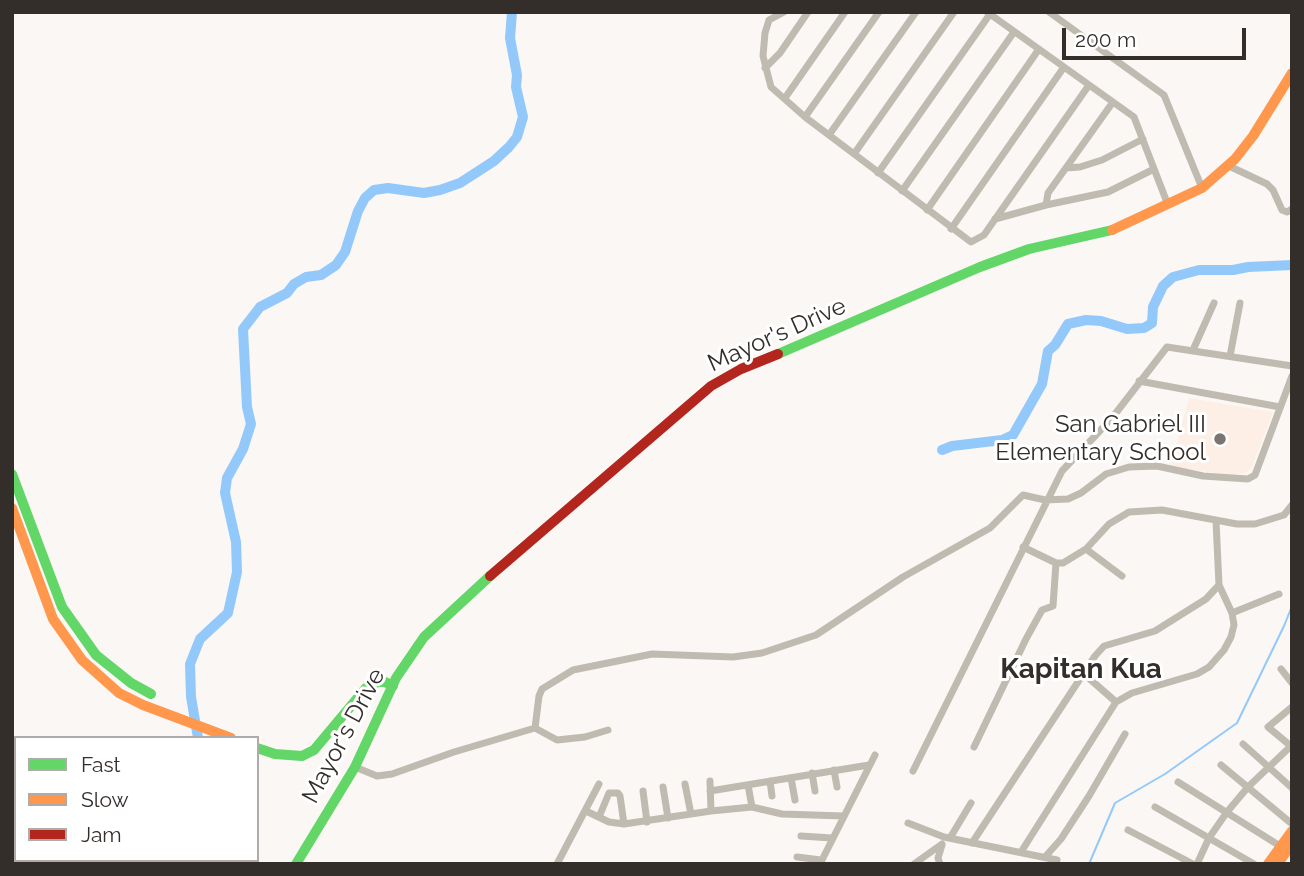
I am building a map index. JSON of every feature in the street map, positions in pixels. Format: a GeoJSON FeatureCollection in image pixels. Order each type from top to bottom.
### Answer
{"type":"FeatureCollection","features":[{"type":"Feature","properties":{"kind":"street"},"geometry":{"type":"LineString","coordinates":[[784,12],[769,20],[763,56],[771,86],[805,117],[967,241],[975,241],[984,235],[1089,85]]}},
{"type":"Feature","properties":{"kind":"street"},"geometry":{"type":"LineString","coordinates":[[765,68],[780,53],[808,12]]}},
{"type":"Feature","properties":{"kind":"street"},"geometry":{"type":"LineString","coordinates":[[785,98],[845,12]]}},
{"type":"Feature","properties":{"kind":"street"},"geometry":{"type":"LineString","coordinates":[[805,117],[879,12]]}},
{"type":"Feature","properties":{"kind":"street"},"geometry":{"type":"LineString","coordinates":[[830,135],[916,12]]}},
{"type":"Feature","properties":{"kind":"street"},"geometry":{"type":"LineString","coordinates":[[854,154],[954,12]]}},
{"type":"Feature","properties":{"kind":"street"},"geometry":{"type":"LineString","coordinates":[[1049,12],[1164,95],[1202,188]]}},
{"type":"Feature","properties":{"kind":"street"},"geometry":{"type":"LineString","coordinates":[[878,173],[988,13],[1134,117],[1168,205]]}},
{"type":"Feature","properties":{"kind":"street"},"geometry":{"type":"LineString","coordinates":[[902,191],[1014,32]]}},
{"type":"Feature","properties":{"kind":"street"},"geometry":{"type":"LineString","coordinates":[[926,210],[1039,49]]}},
{"type":"Feature","properties":{"kind":"street"},"geometry":{"type":"LineString","coordinates":[[951,229],[1064,67]]}},
{"type":"Feature","properties":{"kind":"street","name":"Mayor's Drive"},"geometry":{"type":"LineString","coordinates":[[296,864],[355,766],[393,686],[424,637],[437,622],[718,380],[980,267],[1030,249],[1106,233],[1202,188],[1229,166],[1253,136],[1292,73]]}},
{"type":"Feature","properties":{"kind":"street"},"geometry":{"type":"LineString","coordinates":[[1046,205],[1048,193],[1113,102]]}},
{"type":"Feature","properties":{"kind":"street"},"geometry":{"type":"LineString","coordinates":[[1066,167],[1080,167],[1102,160],[1143,139]]}},
{"type":"Feature","properties":{"kind":"street"},"geometry":{"type":"LineString","coordinates":[[1229,166],[1267,184],[1273,190],[1282,210],[1287,212],[1292,209]]}},
{"type":"Feature","properties":{"kind":"street"},"geometry":{"type":"LineString","coordinates":[[995,220],[1108,191],[1154,169]]}},
{"type":"Feature","properties":{"kind":"street"},"geometry":{"type":"LineString","coordinates":[[1193,350],[1214,303]]}},
{"type":"Feature","properties":{"kind":"street"},"geometry":{"type":"LineString","coordinates":[[1230,356],[1240,303]]}},
{"type":"Feature","properties":{"kind":"street"},"geometry":{"type":"LineString","coordinates":[[913,771],[1045,500],[1062,471],[1112,418],[1167,346],[1292,366]]}},
{"type":"Feature","properties":{"kind":"street"},"geometry":{"type":"LineString","coordinates":[[535,728],[542,690],[573,670],[652,654],[733,657],[762,653],[790,646],[816,635],[903,577],[990,528],[1023,495],[1045,500],[1068,499],[1081,493],[1106,474],[1129,467],[1157,466],[1203,476],[1248,479],[1255,475],[1292,376]]}},
{"type":"Feature","properties":{"kind":"street"},"geometry":{"type":"LineString","coordinates":[[1139,380],[1280,407]]}},
{"type":"Feature","properties":{"kind":"street"},"geometry":{"type":"LineString","coordinates":[[13,475],[62,607],[96,655],[151,695]]}},
{"type":"Feature","properties":{"kind":"street"},"geometry":{"type":"LineString","coordinates":[[1023,547],[1056,563],[1063,563],[1086,549],[1109,524],[1129,512],[1162,510],[1216,521],[1255,524],[1283,515],[1292,506]]}},
{"type":"Feature","properties":{"kind":"street"},"geometry":{"type":"LineString","coordinates":[[12,508],[48,607],[68,643],[119,693],[225,736]]}},
{"type":"Feature","properties":{"kind":"street"},"geometry":{"type":"LineString","coordinates":[[1021,852],[1116,702],[1132,693],[1197,674],[1209,667],[1224,650],[1234,625],[1219,585],[1216,521]]}},
{"type":"Feature","properties":{"kind":"street"},"geometry":{"type":"LineString","coordinates":[[1086,549],[1122,576]]}},
{"type":"Feature","properties":{"kind":"street"},"geometry":{"type":"LineString","coordinates":[[974,747],[1042,610],[1053,606],[1056,563]]}},
{"type":"Feature","properties":{"kind":"street"},"geometry":{"type":"LineString","coordinates":[[972,843],[1083,673],[1104,646],[1155,631],[1206,599],[1219,585]]}},
{"type":"Feature","properties":{"kind":"street"},"geometry":{"type":"LineString","coordinates":[[1232,614],[1279,594]]}},
{"type":"Feature","properties":{"kind":"street"},"geometry":{"type":"LineString","coordinates":[[1281,669],[1292,683]]}},
{"type":"Feature","properties":{"kind":"street"},"geometry":{"type":"LineString","coordinates":[[1083,673],[1116,702]]}},
{"type":"Feature","properties":{"kind":"street"},"geometry":{"type":"LineString","coordinates":[[259,749],[275,754],[302,756],[314,750],[366,688],[378,682],[393,686]]}},
{"type":"Feature","properties":{"kind":"street"},"geometry":{"type":"LineString","coordinates":[[1128,830],[1195,864],[1227,812],[1248,787],[1291,746],[1268,727],[1292,707]]}},
{"type":"Feature","properties":{"kind":"street"},"geometry":{"type":"LineString","coordinates":[[355,766],[377,776],[392,774],[535,728],[557,740],[585,737],[608,730]]}},
{"type":"Feature","properties":{"kind":"street"},"geometry":{"type":"LineString","coordinates":[[1045,857],[1061,839],[1089,796],[1125,734]]}},
{"type":"Feature","properties":{"kind":"street"},"geometry":{"type":"LineString","coordinates":[[1243,744],[1292,788]]}},
{"type":"Feature","properties":{"kind":"street"},"geometry":{"type":"LineString","coordinates":[[797,858],[820,862],[875,755]]}},
{"type":"Feature","properties":{"kind":"street"},"geometry":{"type":"LineString","coordinates":[[710,791],[869,765]]}},
{"type":"Feature","properties":{"kind":"street"},"geometry":{"type":"LineString","coordinates":[[1221,765],[1292,824]]}},
{"type":"Feature","properties":{"kind":"street"},"geometry":{"type":"LineString","coordinates":[[834,770],[837,787]]}},
{"type":"Feature","properties":{"kind":"street"},"geometry":{"type":"LineString","coordinates":[[812,773],[815,791]]}},
{"type":"Feature","properties":{"kind":"street"},"geometry":{"type":"LineString","coordinates":[[791,778],[795,800]]}},
{"type":"Feature","properties":{"kind":"street"},"geometry":{"type":"LineString","coordinates":[[710,781],[711,811]]}},
{"type":"Feature","properties":{"kind":"street"},"geometry":{"type":"LineString","coordinates":[[771,781],[772,796]]}},
{"type":"Feature","properties":{"kind":"street"},"geometry":{"type":"LineString","coordinates":[[1178,782],[1280,846]]}},
{"type":"Feature","properties":{"kind":"street"},"geometry":{"type":"LineString","coordinates":[[557,864],[599,784]]}},
{"type":"Feature","properties":{"kind":"street"},"geometry":{"type":"LineString","coordinates":[[685,784],[691,814]]}},
{"type":"Feature","properties":{"kind":"street"},"geometry":{"type":"LineString","coordinates":[[748,785],[752,807]]}},
{"type":"Feature","properties":{"kind":"street"},"geometry":{"type":"LineString","coordinates":[[663,786],[668,818]]}},
{"type":"Feature","properties":{"kind":"street"},"geometry":{"type":"LineString","coordinates":[[643,791],[648,822]]}},
{"type":"Feature","properties":{"kind":"street"},"geometry":{"type":"LineString","coordinates":[[599,817],[609,793],[618,793],[624,824]]}},
{"type":"Feature","properties":{"kind":"street"},"geometry":{"type":"LineString","coordinates":[[940,864],[938,858],[945,840],[971,803]]}},
{"type":"Feature","properties":{"kind":"street"},"geometry":{"type":"LineString","coordinates":[[586,811],[609,822],[624,824],[752,807],[782,814],[844,816]]}},
{"type":"Feature","properties":{"kind":"street"},"geometry":{"type":"LineString","coordinates":[[1155,807],[1254,864]]}},
{"type":"Feature","properties":{"kind":"street"},"geometry":{"type":"LineString","coordinates":[[908,822],[945,840],[1056,860]]}},
{"type":"Feature","properties":{"kind":"street"},"geometry":{"type":"LineString","coordinates":[[1268,864],[1292,831]]}},
{"type":"Feature","properties":{"kind":"street"},"geometry":{"type":"LineString","coordinates":[[801,836],[832,838]]}},
{"type":"Feature","properties":{"kind":"street"},"geometry":{"type":"LineString","coordinates":[[914,864],[945,840]]}},
{"type":"Feature","properties":{"kind":"street"},"geometry":{"type":"LineString","coordinates":[[1278,864],[1292,844]]}},
{"type":"Feature","properties":{"kind":"shaded area","name":"San Gabriel III Elementary School"},"geometry":{"type":"Polygon","coordinates":[[[1189,398],[1273,412],[1251,469],[1233,475],[1170,467],[1189,398]]]}},
{"type":"Feature","properties":{"kind":"waterway"},"geometry":{"type":"LineString","coordinates":[[198,736],[191,697],[190,664],[200,639],[228,613],[237,572],[236,542],[225,493],[227,478],[243,449],[251,424],[247,407],[243,329],[260,307],[287,293],[294,284],[306,277],[321,275],[336,265],[345,252],[358,211],[365,198],[374,190],[388,188],[424,193],[440,190],[460,183],[494,161],[509,147],[517,137],[523,117],[510,38],[512,12]]}},
{"type":"Feature","properties":{"kind":"waterway"},"geometry":{"type":"LineString","coordinates":[[942,450],[952,446],[1002,440],[1013,435],[1042,384],[1048,351],[1068,324],[1086,320],[1101,321],[1127,329],[1144,328],[1152,323],[1153,307],[1163,286],[1173,277],[1199,270],[1292,265]]}},
{"type":"Feature","properties":{"kind":"waterway"},"geometry":{"type":"LineString","coordinates":[[1089,864],[1115,803],[1165,774],[1237,723],[1292,606]]}},
{"type":"Feature","properties":{"kind":"traffic: fast"},"geometry":{"type":"LineString","coordinates":[[778,354],[980,267],[1029,249],[1112,230]]}},
{"type":"Feature","properties":{"kind":"traffic: fast"},"geometry":{"type":"LineString","coordinates":[[12,474],[62,607],[96,655],[131,683],[151,694]]}},
{"type":"Feature","properties":{"kind":"traffic: fast"},"geometry":{"type":"LineString","coordinates":[[296,864],[355,767],[396,678],[424,637],[490,576]]}},
{"type":"Feature","properties":{"kind":"traffic: fast"},"geometry":{"type":"LineString","coordinates":[[259,749],[275,754],[302,756],[314,750],[366,688],[378,682],[393,686]]}},
{"type":"Feature","properties":{"kind":"traffic: slow"},"geometry":{"type":"LineString","coordinates":[[1112,230],[1202,188],[1235,159],[1253,136],[1292,73]]}},
{"type":"Feature","properties":{"kind":"traffic: slow"},"geometry":{"type":"LineString","coordinates":[[12,508],[53,619],[82,660],[119,693],[143,705],[226,736]]}},
{"type":"Feature","properties":{"kind":"traffic: slow"},"geometry":{"type":"LineString","coordinates":[[1268,864],[1292,831]]}},
{"type":"Feature","properties":{"kind":"traffic: slow"},"geometry":{"type":"LineString","coordinates":[[1278,864],[1292,843]]}},
{"type":"Feature","properties":{"kind":"traffic: jam"},"geometry":{"type":"LineString","coordinates":[[490,576],[711,386],[741,369],[778,354]]}},
{"type":"Feature","properties":{"kind":"place","name":"San Gabriel III Elementary School"},"geometry":{"type":"Point","coordinates":[1220,439]}},
{"type":"Feature","properties":{"kind":"district","name":"Kapitan Kua"},"geometry":{"type":"Point","coordinates":[1081,670]}}]}
